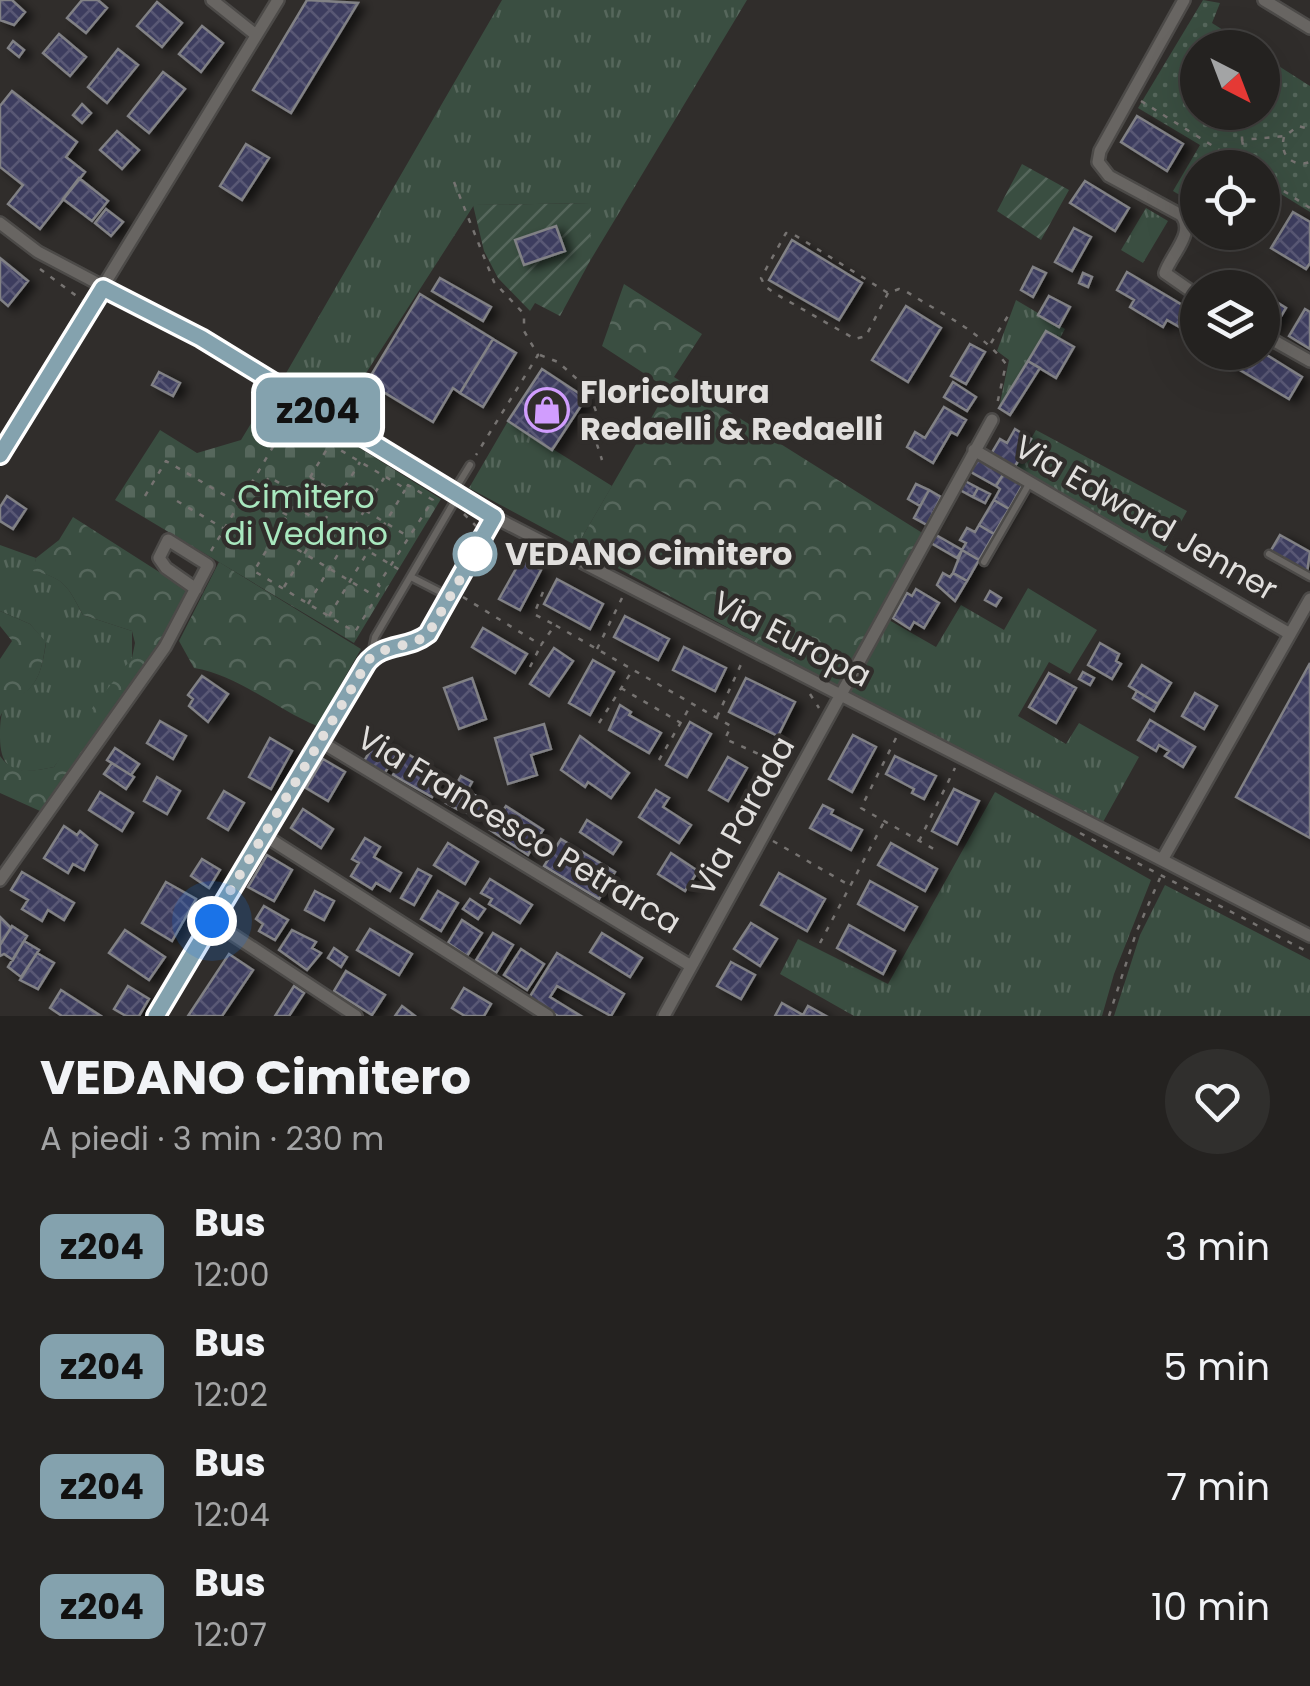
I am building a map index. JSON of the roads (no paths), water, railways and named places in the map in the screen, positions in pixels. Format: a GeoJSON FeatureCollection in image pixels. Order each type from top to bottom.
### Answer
{"type":"FeatureCollection","features":[{"type":"Feature","properties":{"kind":"street"},"geometry":{"type":"LineString","coordinates":[[212,0],[256,34]]}},
{"type":"Feature","properties":{"kind":"street"},"geometry":{"type":"LineString","coordinates":[[0,454],[278,0]]}},
{"type":"Feature","properties":{"kind":"street"},"geometry":{"type":"LineString","coordinates":[[1180,283],[1165,273],[1187,230],[1187,222],[1110,176],[1098,162],[1100,151],[1184,0]]}},
{"type":"Feature","properties":{"kind":"street"},"geometry":{"type":"LineString","coordinates":[[1264,0],[1310,28]]}},
{"type":"Feature","properties":{"kind":"street","name":"Via Europa"},"geometry":{"type":"LineString","coordinates":[[0,222],[38,252],[201,338],[494,517],[1310,936]]}},
{"type":"Feature","properties":{"kind":"street"},"geometry":{"type":"LineString","coordinates":[[1280,344],[1310,362]]}},
{"type":"Feature","properties":{"kind":"street","name":"Via Parada"},"geometry":{"type":"LineString","coordinates":[[664,1016],[992,420]]}},
{"type":"Feature","properties":{"kind":"street","name":"Via Edward Jenner"},"geometry":{"type":"LineString","coordinates":[[974,450],[1290,634]]}},
{"type":"Feature","properties":{"kind":"street"},"geometry":{"type":"LineString","coordinates":[[156,1016],[370,658],[386,648],[424,638],[494,517]]}},
{"type":"Feature","properties":{"kind":"street"},"geometry":{"type":"LineString","coordinates":[[0,880],[166,647],[196,589],[208,565],[168,540],[159,558],[166,568],[196,589]]}},
{"type":"Feature","properties":{"kind":"street"},"geometry":{"type":"LineString","coordinates":[[1162,860],[1310,599]]}},
{"type":"Feature","properties":{"kind":"street","name":"Via Francesco Petrarca"},"geometry":{"type":"LineString","coordinates":[[318,740],[692,966]]}},
{"type":"Feature","properties":{"kind":"street"},"geometry":{"type":"LineString","coordinates":[[262,834],[548,1016]]}},
{"type":"Feature","properties":{"kind":"street"},"geometry":{"type":"LineString","coordinates":[[212,921],[356,1016]]}},
{"type":"Feature","properties":{"kind":"lane"},"geometry":{"type":"LineString","coordinates":[[370,658],[375,637],[470,465]]}},
{"type":"Feature","properties":{"kind":"lane"},"geometry":{"type":"LineString","coordinates":[[984,562],[1030,482]]}},
{"type":"Feature","properties":{"kind":"lane"},"geometry":{"type":"LineString","coordinates":[[1269,554],[1310,578]]}},
{"type":"Feature","properties":{"kind":"lane"},"geometry":{"type":"LineString","coordinates":[[411,576],[452,594]]}},
{"type":"Feature","properties":{"kind":"place","name":"Floricoltura Redaelli & Redaelli"},"geometry":{"type":"Point","coordinates":[547,410]}},
{"type":"Feature","properties":{"kind":"place","name":"VEDANO Cimitero"},"geometry":{"type":"Point","coordinates":[475,554]}},
{"type":"Feature","properties":{"kind":"park label","name":"Cimitero di Vedano"},"geometry":{"type":"Point","coordinates":[306,516]}}]}
